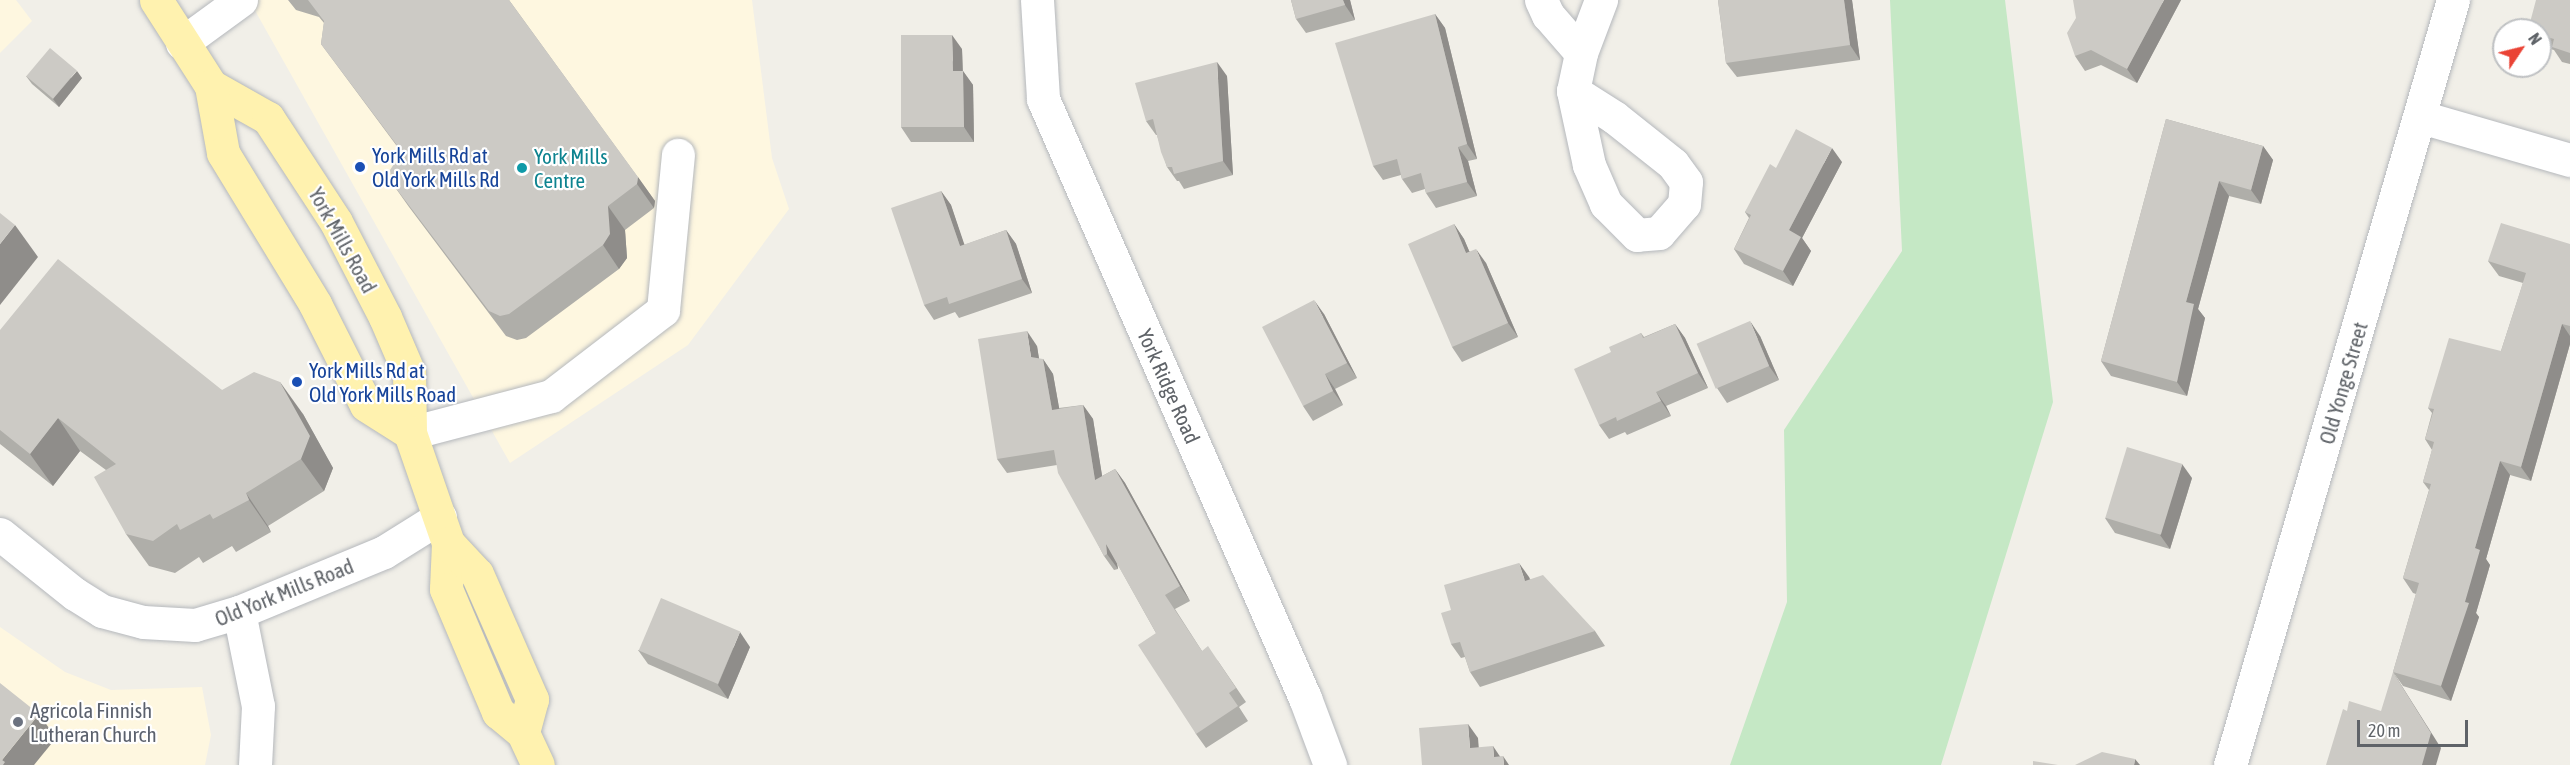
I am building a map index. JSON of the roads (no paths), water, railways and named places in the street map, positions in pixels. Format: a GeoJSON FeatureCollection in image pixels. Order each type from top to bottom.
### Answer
{"type":"FeatureCollection","features":[{"type":"Feature","properties":{"kind":"main road","name":"York Mills Road"},"geometry":{"type":"LineString","coordinates":[[154,1],[211,86],[223,153],[315,304],[366,405],[410,433]]}},
{"type":"Feature","properties":{"kind":"main road","name":"York Mills Road"},"geometry":{"type":"LineString","coordinates":[[211,86],[268,118],[336,222],[409,373],[410,433],[444,530],[446,589],[498,712],[523,733],[538,765]]}},
{"type":"Feature","properties":{"kind":"street"},"geometry":{"type":"LineString","coordinates":[[182,43],[241,0]]}},
{"type":"Feature","properties":{"kind":"street","name":"York Ridge Road"},"geometry":{"type":"LineString","coordinates":[[1036,0],[1043,99],[1300,687],[1330,765]]}},
{"type":"Feature","properties":{"kind":"street"},"geometry":{"type":"LineString","coordinates":[[1541,0],[1548,15],[1581,53]]}},
{"type":"Feature","properties":{"kind":"street"},"geometry":{"type":"LineString","coordinates":[[1574,91],[1581,53],[1601,0]]}},
{"type":"Feature","properties":{"kind":"street","name":"Old Yonge Street"},"geometry":{"type":"LineString","coordinates":[[2230,765],[2421,117],[2453,0]]}},
{"type":"Feature","properties":{"kind":"street"},"geometry":{"type":"LineString","coordinates":[[2421,117],[2570,160]]}},
{"type":"Feature","properties":{"kind":"street"},"geometry":{"type":"LineString","coordinates":[[410,433],[551,396],[663,310],[678,155]]}},
{"type":"Feature","properties":{"kind":"street","name":"Old York Mills Road"},"geometry":{"type":"LineString","coordinates":[[0,534],[75,594],[102,611],[174,626],[211,622],[444,530]]}},
{"type":"Feature","properties":{"kind":"street"},"geometry":{"type":"LineString","coordinates":[[239,612],[256,696],[259,740],[255,765]]}},
{"type":"Feature","properties":{"kind":"place","name":"York Mills Rd at Old York Mills Rd"},"geometry":{"type":"Point","coordinates":[360,167]}},
{"type":"Feature","properties":{"kind":"place","name":"York Mills Centre"},"geometry":{"type":"Point","coordinates":[522,168]}},
{"type":"Feature","properties":{"kind":"place","name":"York Mills Rd at Old York Mills Road"},"geometry":{"type":"Point","coordinates":[297,382]}},
{"type":"Feature","properties":{"kind":"place","name":"Agricola Finnish Lutheran Church"},"geometry":{"type":"Point","coordinates":[18,722]}}]}
